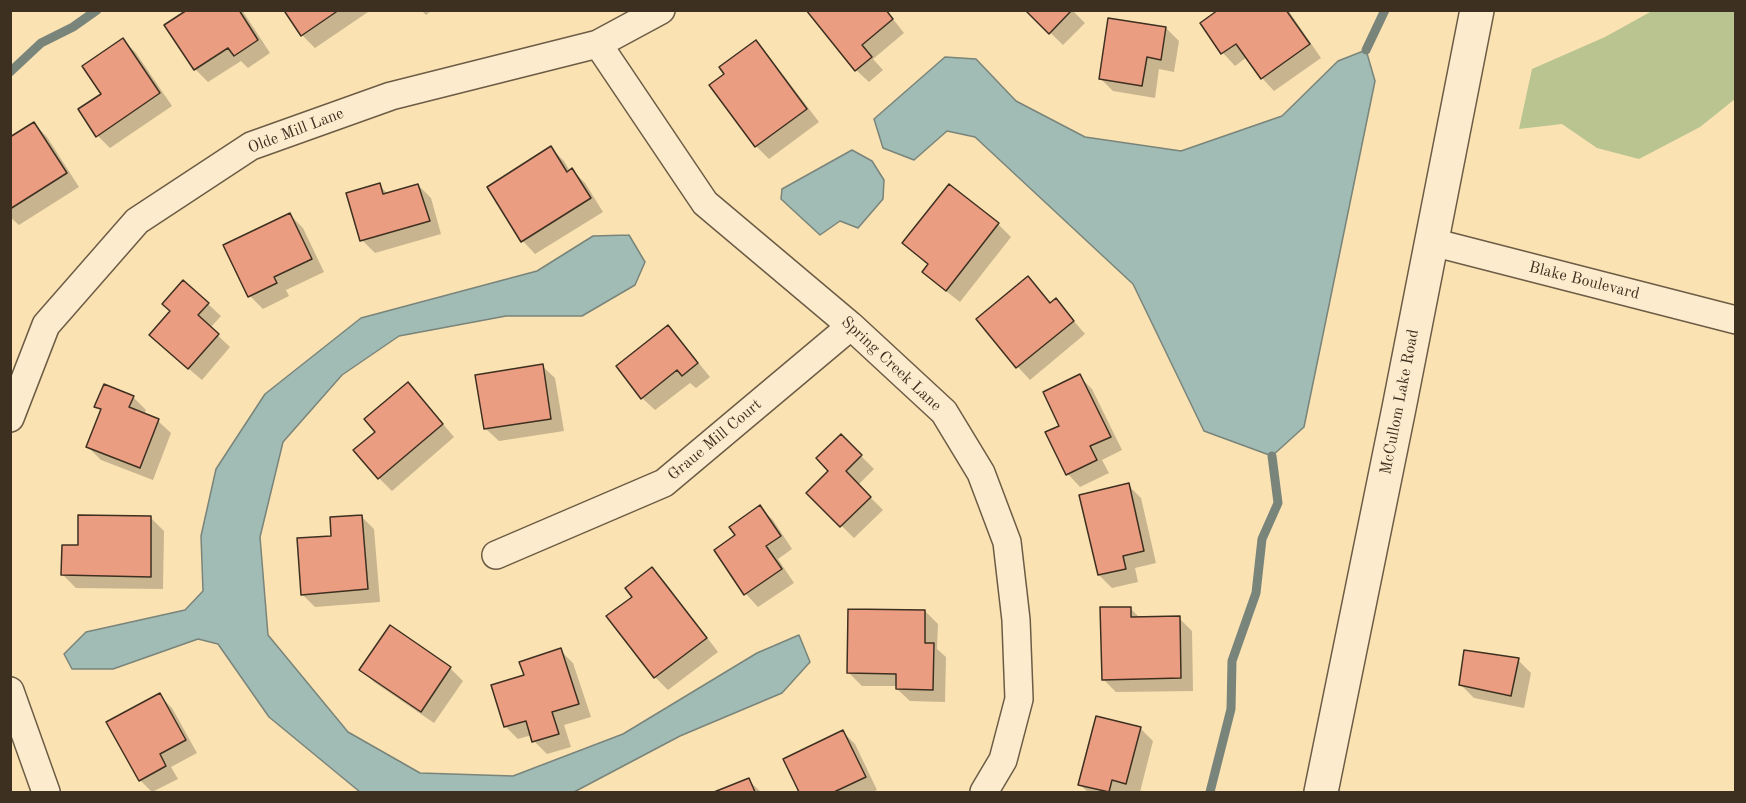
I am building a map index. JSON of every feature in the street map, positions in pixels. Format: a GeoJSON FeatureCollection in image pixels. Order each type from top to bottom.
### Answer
{"type":"FeatureCollection","features":[{"type":"Feature","properties":{"kind":"street","name":"Olde Mill Lane"},"geometry":{"type":"LineString","coordinates":[[10,418],[46,325],[137,221],[251,146],[391,96],[598,44],[661,10]]}},
{"type":"Feature","properties":{"kind":"street","name":"McCullom Lake Road"},"geometry":{"type":"LineString","coordinates":[[1321,792],[1477,10]]}},
{"type":"Feature","properties":{"kind":"street","name":"Spring Creek Lane"},"geometry":{"type":"LineString","coordinates":[[598,44],[705,203],[851,326],[944,412],[981,473],[1007,543],[1017,620],[1019,699],[1003,760],[984,792]]}},
{"type":"Feature","properties":{"kind":"street","name":"Blake Boulevard"},"geometry":{"type":"LineString","coordinates":[[1431,242],[1736,320]]}},
{"type":"Feature","properties":{"kind":"street","name":"Graue Mill Court"},"geometry":{"type":"LineString","coordinates":[[495,555],[664,483],[851,326]]}},
{"type":"Feature","properties":{"kind":"street"},"geometry":{"type":"LineString","coordinates":[[10,691],[46,792]]}},
{"type":"Feature","properties":{"kind":"green space"},"geometry":{"type":"Polygon","coordinates":[[[1652,11],[1735,11],[1735,99],[1700,127],[1639,159],[1597,148],[1562,124],[1519,129],[1532,69],[1605,37],[1652,11]]]}},
{"type":"Feature","properties":{"kind":"water"},"geometry":{"type":"Polygon","coordinates":[[[1366,50],[1375,81],[1304,427],[1272,456],[1204,431],[1133,284],[975,137],[947,131],[914,160],[883,148],[874,119],[945,57],[976,59],[1016,101],[1085,137],[1181,151],[1282,116],[1338,61],[1366,50]]]}},
{"type":"Feature","properties":{"kind":"water"},"geometry":{"type":"Polygon","coordinates":[[[852,150],[872,161],[884,180],[883,199],[858,228],[840,221],[820,235],[781,199],[782,189],[852,150]]]}},
{"type":"Feature","properties":{"kind":"water"},"geometry":{"type":"Polygon","coordinates":[[[629,235],[645,262],[635,285],[582,316],[506,316],[399,336],[342,375],[283,442],[260,537],[268,635],[348,732],[420,773],[513,776],[623,734],[757,653],[799,635],[810,662],[782,693],[680,736],[574,792],[360,792],[269,717],[218,644],[198,639],[113,669],[72,669],[64,654],[86,632],[185,610],[203,591],[201,536],[216,469],[265,394],[361,318],[537,271],[593,236],[629,235]]]}},
{"type":"Feature","properties":{"kind":"building"},"geometry":{"type":"Polygon","coordinates":[[[187,10],[239,10],[258,40],[234,56],[228,48],[194,70],[164,25],[187,10]]]}},
{"type":"Feature","properties":{"kind":"building"},"geometry":{"type":"Polygon","coordinates":[[[286,10],[339,10],[301,36],[285,12],[286,10]]]}},
{"type":"Feature","properties":{"kind":"building"},"geometry":{"type":"Polygon","coordinates":[[[806,10],[886,10],[893,19],[862,45],[872,57],[855,71],[806,10]]]}},
{"type":"Feature","properties":{"kind":"building"},"geometry":{"type":"Polygon","coordinates":[[[1025,10],[1072,10],[1049,34],[1025,10]]]}},
{"type":"Feature","properties":{"kind":"building"},"geometry":{"type":"Polygon","coordinates":[[[1218,10],[1286,10],[1310,44],[1261,79],[1236,44],[1221,54],[1200,23],[1218,10]]]}},
{"type":"Feature","properties":{"kind":"building"},"geometry":{"type":"Polygon","coordinates":[[[1108,18],[1166,27],[1161,60],[1147,57],[1142,86],[1099,79],[1108,18]]]}},
{"type":"Feature","properties":{"kind":"building"},"geometry":{"type":"Polygon","coordinates":[[[123,38],[160,93],[96,137],[78,109],[101,94],[82,66],[123,38]]]}},
{"type":"Feature","properties":{"kind":"building"},"geometry":{"type":"Polygon","coordinates":[[[756,40],[807,109],[755,147],[709,85],[724,74],[719,67],[756,40]]]}},
{"type":"Feature","properties":{"kind":"building"},"geometry":{"type":"Polygon","coordinates":[[[34,122],[67,173],[10,209],[10,137],[34,122]]]}},
{"type":"Feature","properties":{"kind":"building"},"geometry":{"type":"Polygon","coordinates":[[[551,146],[567,172],[572,168],[591,198],[521,242],[487,187],[551,146]]]}},
{"type":"Feature","properties":{"kind":"building"},"geometry":{"type":"Polygon","coordinates":[[[380,183],[383,194],[418,184],[430,221],[360,241],[346,193],[380,183]]]}},
{"type":"Feature","properties":{"kind":"building"},"geometry":{"type":"Polygon","coordinates":[[[949,184],[999,223],[946,291],[922,272],[928,264],[902,243],[949,184]]]}},
{"type":"Feature","properties":{"kind":"building"},"geometry":{"type":"Polygon","coordinates":[[[290,213],[312,259],[274,277],[277,283],[248,297],[223,245],[290,213]]]}},
{"type":"Feature","properties":{"kind":"building"},"geometry":{"type":"Polygon","coordinates":[[[1028,276],[1050,303],[1056,298],[1074,321],[1016,368],[976,319],[1028,276]]]}},
{"type":"Feature","properties":{"kind":"building"},"geometry":{"type":"Polygon","coordinates":[[[183,280],[209,303],[198,315],[219,334],[188,369],[149,335],[170,311],[162,304],[183,280]]]}},
{"type":"Feature","properties":{"kind":"building"},"geometry":{"type":"Polygon","coordinates":[[[668,325],[698,363],[682,376],[677,370],[641,399],[616,366],[668,325]]]}},
{"type":"Feature","properties":{"kind":"building"},"geometry":{"type":"Polygon","coordinates":[[[543,364],[551,419],[484,429],[475,375],[543,364]]]}},
{"type":"Feature","properties":{"kind":"building"},"geometry":{"type":"Polygon","coordinates":[[[1080,374],[1111,437],[1090,446],[1097,460],[1066,475],[1045,432],[1059,426],[1043,392],[1080,374]]]}},
{"type":"Feature","properties":{"kind":"building"},"geometry":{"type":"Polygon","coordinates":[[[408,382],[443,424],[378,479],[353,450],[375,432],[364,419],[408,382]]]}},
{"type":"Feature","properties":{"kind":"building"},"geometry":{"type":"Polygon","coordinates":[[[104,384],[134,396],[129,407],[159,419],[140,468],[86,447],[101,409],[94,407],[104,384]]]}},
{"type":"Feature","properties":{"kind":"building"},"geometry":{"type":"Polygon","coordinates":[[[841,434],[862,455],[846,471],[871,497],[840,527],[806,493],[828,471],[816,458],[841,434]]]}},
{"type":"Feature","properties":{"kind":"building"},"geometry":{"type":"Polygon","coordinates":[[[1129,483],[1144,551],[1123,556],[1126,569],[1098,575],[1079,495],[1129,483]]]}},
{"type":"Feature","properties":{"kind":"building"},"geometry":{"type":"Polygon","coordinates":[[[760,505],[781,536],[766,546],[782,569],[744,595],[714,550],[735,535],[729,527],[760,505]]]}},
{"type":"Feature","properties":{"kind":"building"},"geometry":{"type":"Polygon","coordinates":[[[78,515],[151,516],[151,577],[61,575],[62,545],[78,545],[78,515]]]}},
{"type":"Feature","properties":{"kind":"building"},"geometry":{"type":"Polygon","coordinates":[[[362,515],[368,589],[301,595],[297,538],[331,536],[330,517],[362,515]]]}},
{"type":"Feature","properties":{"kind":"building"},"geometry":{"type":"Polygon","coordinates":[[[652,567],[707,638],[654,678],[606,616],[632,597],[625,588],[652,567]]]}},
{"type":"Feature","properties":{"kind":"building"},"geometry":{"type":"Polygon","coordinates":[[[1100,607],[1131,607],[1131,617],[1180,616],[1181,678],[1102,680],[1100,607]]]}},
{"type":"Feature","properties":{"kind":"building"},"geometry":{"type":"Polygon","coordinates":[[[848,609],[925,610],[925,643],[934,643],[933,690],[896,689],[896,674],[847,673],[848,609]]]}},
{"type":"Feature","properties":{"kind":"building"},"geometry":{"type":"Polygon","coordinates":[[[390,625],[451,667],[421,712],[359,670],[390,625]]]}},
{"type":"Feature","properties":{"kind":"building"},"geometry":{"type":"Polygon","coordinates":[[[561,648],[579,704],[552,712],[559,734],[532,742],[526,721],[504,727],[491,685],[524,675],[519,662],[561,648]]]}},
{"type":"Feature","properties":{"kind":"building"},"geometry":{"type":"Polygon","coordinates":[[[1464,650],[1519,658],[1511,696],[1459,685],[1464,650]]]}},
{"type":"Feature","properties":{"kind":"building"},"geometry":{"type":"Polygon","coordinates":[[[160,693],[186,740],[160,754],[166,766],[139,781],[106,722],[160,693]]]}},
{"type":"Feature","properties":{"kind":"building"},"geometry":{"type":"Polygon","coordinates":[[[1096,716],[1141,727],[1126,784],[1112,780],[1109,792],[1078,785],[1096,716]]]}},
{"type":"Feature","properties":{"kind":"building"},"geometry":{"type":"Polygon","coordinates":[[[843,730],[866,777],[834,792],[799,792],[783,759],[843,730]]]}},
{"type":"Feature","properties":{"kind":"building"},"geometry":{"type":"Polygon","coordinates":[[[749,778],[755,792],[714,792],[749,778]]]}},
{"type":"Feature","properties":{"kind":"waterway"},"geometry":{"type":"LineString","coordinates":[[10,72],[41,43],[73,27],[97,10]]}},
{"type":"Feature","properties":{"kind":"waterway"},"geometry":{"type":"LineString","coordinates":[[1366,50],[1385,10]]}},
{"type":"Feature","properties":{"kind":"waterway"},"geometry":{"type":"LineString","coordinates":[[1210,792],[1231,709],[1232,661],[1256,593],[1262,539],[1278,503],[1272,456]]}}]}
